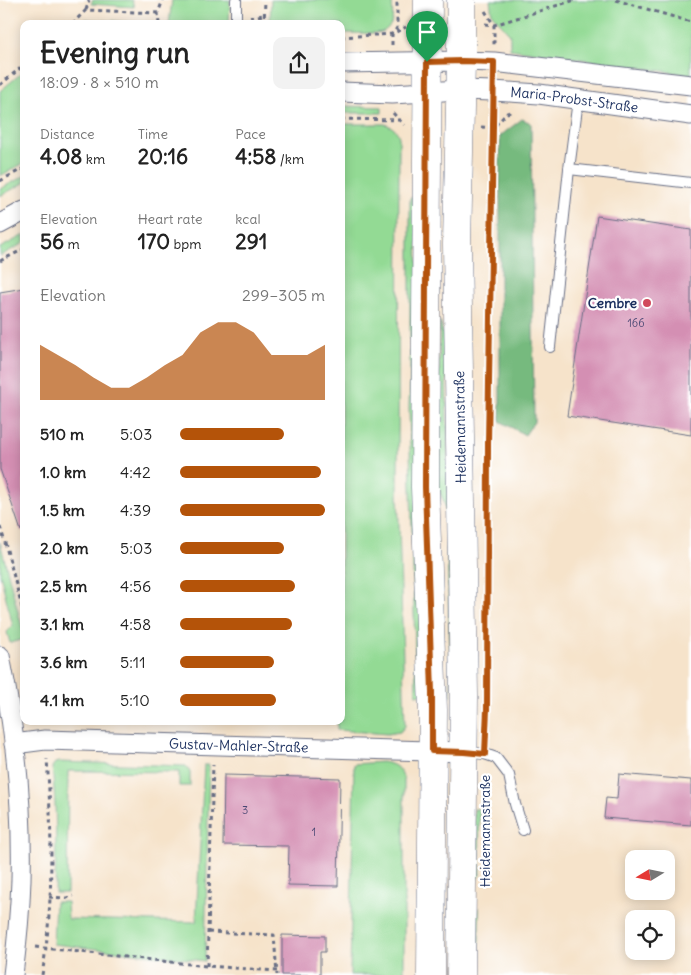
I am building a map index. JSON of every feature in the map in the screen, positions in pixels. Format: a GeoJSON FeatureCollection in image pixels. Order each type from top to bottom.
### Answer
{"type":"FeatureCollection","features":[{"type":"Feature","properties":{"kind":"main road"},"geometry":{"type":"LineString","coordinates":[[428,0],[425,487],[432,692],[431,975]]}},
{"type":"Feature","properties":{"kind":"main road","name":"Heidemannstraße"},"geometry":{"type":"LineString","coordinates":[[461,975],[464,696],[458,244],[460,90],[462,61],[473,5]]}},
{"type":"Feature","properties":{"kind":"street","name":"Maria-Probst-Straße"},"geometry":{"type":"LineString","coordinates":[[345,63],[494,62],[691,85]]}},
{"type":"Feature","properties":{"kind":"street","name":"Maria-Probst-Straße"},"geometry":{"type":"LineString","coordinates":[[345,92],[392,94],[460,90],[539,94],[691,115]]}},
{"type":"Feature","properties":{"kind":"street"},"geometry":{"type":"LineString","coordinates":[[0,224],[20,213]]}},
{"type":"Feature","properties":{"kind":"street"},"geometry":{"type":"LineString","coordinates":[[0,661],[14,744],[20,796],[21,880],[13,975]]}},
{"type":"Feature","properties":{"kind":"street","name":"Gustav-Mahler-Straße"},"geometry":{"type":"LineString","coordinates":[[14,744],[45,740],[464,752]]}},
{"type":"Feature","properties":{"kind":"lane"},"geometry":{"type":"LineString","coordinates":[[236,0],[236,20]]}},
{"type":"Feature","properties":{"kind":"lane"},"geometry":{"type":"LineString","coordinates":[[550,347],[578,100]]}},
{"type":"Feature","properties":{"kind":"lane"},"geometry":{"type":"LineString","coordinates":[[569,169],[691,183]]}},
{"type":"Feature","properties":{"kind":"lane"},"geometry":{"type":"LineString","coordinates":[[464,752],[485,754],[496,758],[509,775],[523,830]]}},
{"type":"Feature","properties":{"kind":"path"},"geometry":{"type":"LineString","coordinates":[[76,20],[86,10],[89,0]]}},
{"type":"Feature","properties":{"kind":"path"},"geometry":{"type":"LineString","coordinates":[[159,20],[158,13],[163,0]]}},
{"type":"Feature","properties":{"kind":"path"},"geometry":{"type":"LineString","coordinates":[[264,20],[265,0]]}},
{"type":"Feature","properties":{"kind":"path"},"geometry":{"type":"LineString","coordinates":[[494,25],[575,0]]}},
{"type":"Feature","properties":{"kind":"path"},"geometry":{"type":"LineString","coordinates":[[616,0],[691,22]]}},
{"type":"Feature","properties":{"kind":"path"},"geometry":{"type":"LineString","coordinates":[[473,5],[494,25],[494,62]]}},
{"type":"Feature","properties":{"kind":"path"},"geometry":{"type":"LineString","coordinates":[[86,10],[158,13]]}},
{"type":"Feature","properties":{"kind":"path"},"geometry":{"type":"LineString","coordinates":[[0,85],[20,68]]}},
{"type":"Feature","properties":{"kind":"path","name":"Heidemannstraße"},"geometry":{"type":"LineString","coordinates":[[488,592],[493,91]]}},
{"type":"Feature","properties":{"kind":"path"},"geometry":{"type":"LineString","coordinates":[[345,119],[400,120]]}},
{"type":"Feature","properties":{"kind":"path"},"geometry":{"type":"LineString","coordinates":[[0,181],[20,170]]}},
{"type":"Feature","properties":{"kind":"path"},"geometry":{"type":"LineString","coordinates":[[0,261],[20,251]]}},
{"type":"Feature","properties":{"kind":"path"},"geometry":{"type":"LineString","coordinates":[[0,527],[20,600]]}},
{"type":"Feature","properties":{"kind":"path"},"geometry":{"type":"LineString","coordinates":[[42,975],[46,949],[51,870],[50,801],[45,740]]}},
{"type":"Feature","properties":{"kind":"path"},"geometry":{"type":"LineString","coordinates":[[207,966],[214,745]]}},
{"type":"Feature","properties":{"kind":"path"},"geometry":{"type":"LineString","coordinates":[[49,896],[67,898],[73,896]]}},
{"type":"Feature","properties":{"kind":"path"},"geometry":{"type":"LineString","coordinates":[[17,945],[277,973],[274,935],[208,932]]}},
{"type":"Feature","properties":{"kind":"green space"},"geometry":{"type":"Polygon","coordinates":[[[93,0],[132,0],[134,7],[91,4],[93,0]]]}},
{"type":"Feature","properties":{"kind":"green space"},"geometry":{"type":"Polygon","coordinates":[[[172,0],[230,0],[229,20],[170,20],[172,0]]]}},
{"type":"Feature","properties":{"kind":"green space"},"geometry":{"type":"Polygon","coordinates":[[[271,0],[392,0],[391,24],[382,32],[345,33],[345,20],[270,20],[271,0]]]}},
{"type":"Feature","properties":{"kind":"green space"},"geometry":{"type":"Polygon","coordinates":[[[490,0],[691,0],[691,75],[510,49],[510,34],[492,14],[490,0]]]}},
{"type":"Feature","properties":{"kind":"green space"},"geometry":{"type":"Polygon","coordinates":[[[20,74],[20,165],[0,176],[0,91],[20,74]]]}},
{"type":"Feature","properties":{"kind":"green space"},"geometry":{"type":"Polygon","coordinates":[[[345,106],[382,107],[382,113],[345,113],[345,106]]]}},
{"type":"Feature","properties":{"kind":"green space"},"geometry":{"type":"Polygon","coordinates":[[[522,119],[531,123],[534,422],[525,435],[500,421],[500,136],[522,119]]]}},
{"type":"Feature","properties":{"kind":"green space"},"geometry":{"type":"Polygon","coordinates":[[[345,124],[385,124],[394,129],[399,137],[398,490],[405,726],[400,732],[387,734],[337,730],[337,725],[345,725],[345,124]]]}},
{"type":"Feature","properties":{"kind":"green space"},"geometry":{"type":"Polygon","coordinates":[[[20,178],[20,185],[0,196],[0,189],[20,178]]]}},
{"type":"Feature","properties":{"kind":"green space"},"geometry":{"type":"Polygon","coordinates":[[[410,198],[417,198],[423,694],[416,695],[409,406],[410,198]]]}},
{"type":"Feature","properties":{"kind":"green space"},"geometry":{"type":"Polygon","coordinates":[[[20,237],[20,245],[0,256],[0,248],[20,237]]]}},
{"type":"Feature","properties":{"kind":"green space"},"geometry":{"type":"Polygon","coordinates":[[[440,321],[446,344],[451,696],[446,515],[444,502],[437,486],[440,321]]]}},
{"type":"Feature","properties":{"kind":"green space"},"geometry":{"type":"Polygon","coordinates":[[[0,542],[20,620],[20,640],[10,643],[7,632],[13,626],[0,574],[0,542]]]}},
{"type":"Feature","properties":{"kind":"green space"},"geometry":{"type":"Polygon","coordinates":[[[382,762],[396,767],[404,779],[404,975],[350,975],[354,764],[382,762]]]}},
{"type":"Feature","properties":{"kind":"green space"},"geometry":{"type":"Polygon","coordinates":[[[55,763],[186,766],[190,772],[190,786],[179,786],[179,772],[68,771],[67,893],[55,893],[56,846],[52,767],[55,763]]]}},
{"type":"Feature","properties":{"kind":"green space"},"geometry":{"type":"Polygon","coordinates":[[[204,765],[209,765],[205,961],[53,944],[55,902],[67,902],[68,919],[196,922],[204,765]]]}},
{"type":"Feature","properties":{"kind":"green space"},"geometry":{"type":"Polygon","coordinates":[[[474,809],[479,809],[480,875],[474,881],[474,809]]]}},
{"type":"Feature","properties":{"kind":"green space"},"geometry":{"type":"Polygon","coordinates":[[[479,907],[479,975],[473,975],[474,918],[479,907]]]}},
{"type":"Feature","properties":{"kind":"building"},"geometry":{"type":"Polygon","coordinates":[[[597,216],[691,230],[691,435],[567,416],[597,216]]]}},
{"type":"Feature","properties":{"kind":"building"},"geometry":{"type":"Polygon","coordinates":[[[20,289],[20,528],[0,469],[0,292],[20,289]]]}},
{"type":"Feature","properties":{"kind":"building"},"geometry":{"type":"Polygon","coordinates":[[[619,774],[691,780],[691,825],[604,818],[606,798],[617,799],[619,774]]]}},
{"type":"Feature","properties":{"kind":"building"},"geometry":{"type":"Polygon","coordinates":[[[224,775],[340,778],[338,886],[288,885],[289,846],[223,845],[224,775]]]}},
{"type":"Feature","properties":{"kind":"building"},"geometry":{"type":"Polygon","coordinates":[[[282,935],[325,936],[325,952],[320,952],[320,975],[282,975],[282,935]]]}},
{"type":"Feature","properties":{"kind":"place","name":"Cembre"},"geometry":{"type":"Point","coordinates":[647,303]}},
{"type":"Feature","properties":{"kind":"route"},"geometry":{"type":"LineString","coordinates":[[427,62],[494,62],[485,754],[432,751],[433,710],[425,487],[427,62]]}}]}
